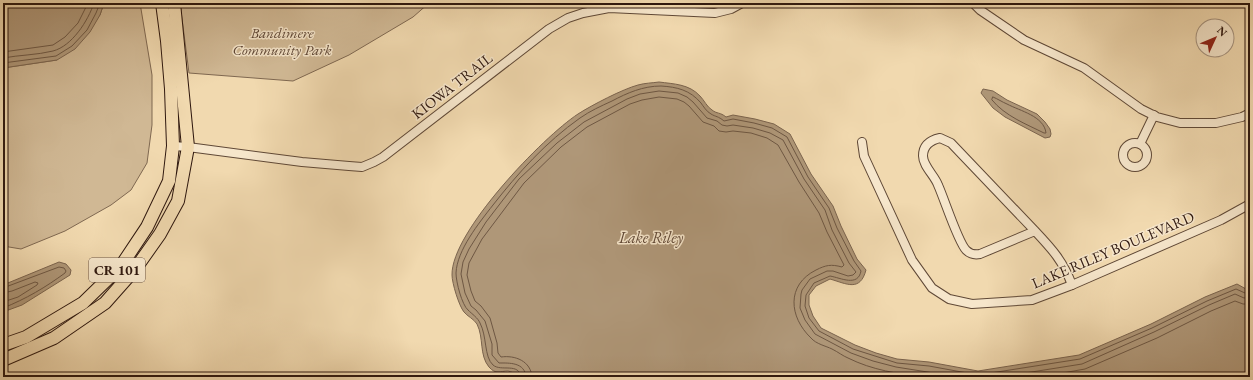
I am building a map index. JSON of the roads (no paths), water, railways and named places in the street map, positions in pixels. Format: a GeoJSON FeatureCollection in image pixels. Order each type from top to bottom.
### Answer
{"type":"FeatureCollection","features":[{"type":"Feature","properties":{"kind":"main road","name":"CR 101"},"geometry":{"type":"LineString","coordinates":[[3,345],[26,337],[83,303],[121,266],[147,227],[169,181],[173,146],[171,89],[162,3]]}},
{"type":"Feature","properties":{"kind":"main road","name":"CR 101"},"geometry":{"type":"LineString","coordinates":[[3,360],[54,338],[105,303],[136,268],[160,234],[178,201],[188,147],[174,3]]}},
{"type":"Feature","properties":{"kind":"street","name":"KIOWA TRAIL"},"geometry":{"type":"LineString","coordinates":[[173,146],[300,162],[362,167],[383,157],[549,29],[568,18],[583,13],[609,8],[715,13],[731,9],[742,3]]}},
{"type":"Feature","properties":{"kind":"street"},"geometry":{"type":"LineString","coordinates":[[973,3],[980,10],[1024,40],[1084,68],[1141,109],[1154,115],[1180,123],[1216,123],[1242,117],[1250,113]]}},
{"type":"Feature","properties":{"kind":"street"},"geometry":{"type":"LineString","coordinates":[[1140,144],[1154,115]]}},
{"type":"Feature","properties":{"kind":"street"},"geometry":{"type":"LineString","coordinates":[[1035,231],[980,254],[975,255],[966,250],[954,225],[937,182],[923,160],[926,145],[931,141],[940,138],[951,143],[1035,231],[1059,259],[1066,270],[1072,285]]}},
{"type":"Feature","properties":{"kind":"street","name":"LAKE RILEY BOULEVARD"},"geometry":{"type":"LineString","coordinates":[[862,142],[864,156],[912,260],[932,288],[949,299],[972,304],[1032,300],[1072,285],[1221,220],[1250,204]]}},
{"type":"Feature","properties":{"kind":"water"},"geometry":{"type":"Polygon","coordinates":[[[3,3],[104,3],[100,15],[90,32],[75,49],[57,60],[3,68],[3,3]]]}},
{"type":"Feature","properties":{"kind":"water","name":"Lake Riley"},"geometry":{"type":"Polygon","coordinates":[[[659,82],[681,85],[691,89],[700,96],[710,109],[726,117],[733,115],[774,124],[790,134],[811,174],[833,206],[857,259],[866,270],[863,277],[856,284],[852,285],[830,279],[816,286],[809,295],[809,305],[813,316],[821,328],[855,345],[897,359],[929,362],[978,371],[1079,355],[1151,324],[1205,297],[1237,284],[1246,289],[1250,283],[1250,377],[519,377],[508,371],[494,371],[489,367],[484,357],[477,324],[462,309],[453,283],[452,275],[456,257],[466,235],[482,211],[522,164],[562,126],[584,110],[616,94],[638,85],[659,82]]]}},
{"type":"Feature","properties":{"kind":"water"},"geometry":{"type":"Polygon","coordinates":[[[983,89],[993,91],[1007,100],[1037,114],[1050,129],[1050,137],[1045,138],[1005,117],[993,108],[981,93],[983,89]]]}},
{"type":"Feature","properties":{"kind":"water"},"geometry":{"type":"Polygon","coordinates":[[[59,262],[66,264],[71,270],[70,275],[22,305],[3,312],[3,285],[59,262]]]}},
{"type":"Feature","properties":{"kind":"park label","name":"Bandimere Community Park"},"geometry":{"type":"Point","coordinates":[282,42]}}]}
